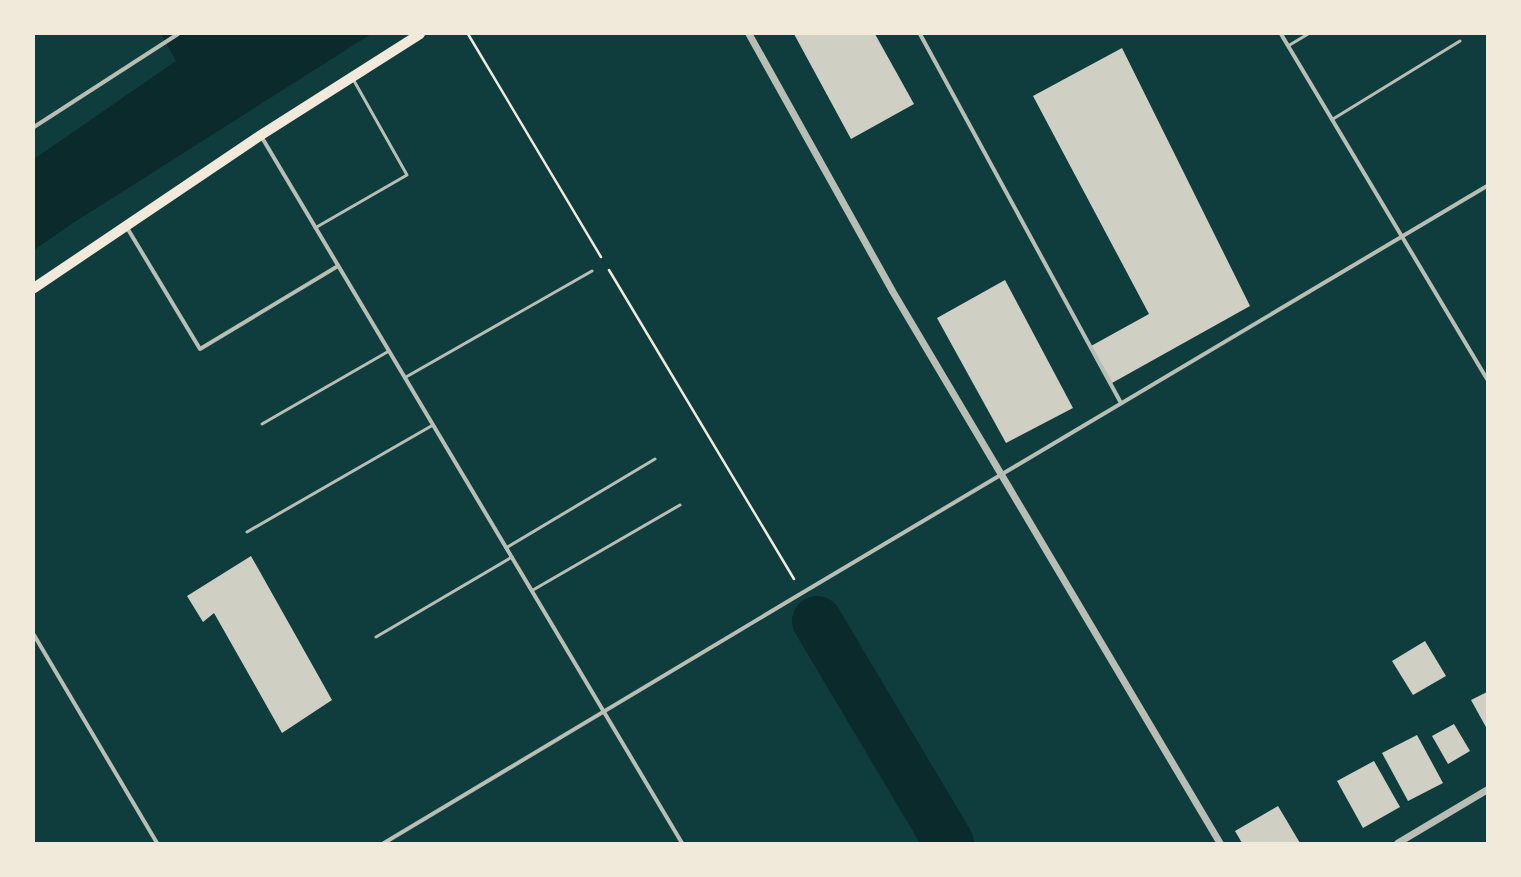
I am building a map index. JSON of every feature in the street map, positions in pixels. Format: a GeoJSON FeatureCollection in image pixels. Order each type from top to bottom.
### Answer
{"type":"FeatureCollection","features":[{"type":"Feature","properties":{"kind":"main road"},"geometry":{"type":"LineString","coordinates":[[34,288],[261,136],[420,34]]}},
{"type":"Feature","properties":{"kind":"street"},"geometry":{"type":"LineString","coordinates":[[34,127],[178,34]]}},
{"type":"Feature","properties":{"kind":"street"},"geometry":{"type":"LineString","coordinates":[[749,34],[893,292],[1220,843]]}},
{"type":"Feature","properties":{"kind":"street"},"geometry":{"type":"LineString","coordinates":[[920,34],[1121,403]]}},
{"type":"Feature","properties":{"kind":"street"},"geometry":{"type":"LineString","coordinates":[[1281,34],[1487,379]]}},
{"type":"Feature","properties":{"kind":"street"},"geometry":{"type":"LineString","coordinates":[[261,136],[406,377],[506,548],[533,590],[682,843]]}},
{"type":"Feature","properties":{"kind":"street"},"geometry":{"type":"LineString","coordinates":[[384,843],[1000,474],[1487,186]]}},
{"type":"Feature","properties":{"kind":"street"},"geometry":{"type":"LineString","coordinates":[[126,226],[200,349],[338,266]]}},
{"type":"Feature","properties":{"kind":"street"},"geometry":{"type":"LineString","coordinates":[[34,635],[157,843]]}},
{"type":"Feature","properties":{"kind":"street"},"geometry":{"type":"LineString","coordinates":[[1398,843],[1487,790]]}},
{"type":"Feature","properties":{"kind":"lane"},"geometry":{"type":"LineString","coordinates":[[1288,46],[1308,34]]}},
{"type":"Feature","properties":{"kind":"lane"},"geometry":{"type":"LineString","coordinates":[[1332,120],[1460,41]]}},
{"type":"Feature","properties":{"kind":"lane"},"geometry":{"type":"LineString","coordinates":[[315,228],[407,175],[352,78]]}},
{"type":"Feature","properties":{"kind":"lane"},"geometry":{"type":"LineString","coordinates":[[406,377],[592,271]]}},
{"type":"Feature","properties":{"kind":"lane"},"geometry":{"type":"LineString","coordinates":[[262,424],[389,351]]}},
{"type":"Feature","properties":{"kind":"lane"},"geometry":{"type":"LineString","coordinates":[[247,532],[433,425]]}},
{"type":"Feature","properties":{"kind":"lane"},"geometry":{"type":"LineString","coordinates":[[506,548],[655,460]]}},
{"type":"Feature","properties":{"kind":"lane"},"geometry":{"type":"LineString","coordinates":[[533,590],[680,505]]}},
{"type":"Feature","properties":{"kind":"lane"},"geometry":{"type":"LineString","coordinates":[[376,637],[512,557]]}},
{"type":"Feature","properties":{"kind":"path"},"geometry":{"type":"LineString","coordinates":[[468,34],[602,259]]}},
{"type":"Feature","properties":{"kind":"path"},"geometry":{"type":"LineString","coordinates":[[606,266],[802,592]]}},
{"type":"Feature","properties":{"kind":"water"},"geometry":{"type":"Polygon","coordinates":[[[161,34],[371,34],[73,223],[34,250],[34,159],[176,61],[161,34]]]}},
{"type":"Feature","properties":{"kind":"building"},"geometry":{"type":"Polygon","coordinates":[[[794,34],[875,34],[914,104],[851,139],[794,34]]]}},
{"type":"Feature","properties":{"kind":"building"},"geometry":{"type":"Polygon","coordinates":[[[1122,48],[1250,306],[1112,383],[1091,346],[1149,314],[1033,96],[1122,48]]]}},
{"type":"Feature","properties":{"kind":"building"},"geometry":{"type":"Polygon","coordinates":[[[1005,280],[1073,408],[1006,443],[937,318],[1005,280]]]}},
{"type":"Feature","properties":{"kind":"building"},"geometry":{"type":"Polygon","coordinates":[[[251,556],[332,700],[282,733],[214,613],[203,622],[187,596],[251,556]]]}},
{"type":"Feature","properties":{"kind":"building"},"geometry":{"type":"Polygon","coordinates":[[[1425,641],[1446,676],[1413,695],[1392,661],[1425,641]]]}},
{"type":"Feature","properties":{"kind":"building"},"geometry":{"type":"Polygon","coordinates":[[[1487,692],[1487,729],[1471,700],[1487,692]]]}},
{"type":"Feature","properties":{"kind":"building"},"geometry":{"type":"Polygon","coordinates":[[[1454,724],[1470,751],[1448,764],[1432,736],[1454,724]]]}},
{"type":"Feature","properties":{"kind":"building"},"geometry":{"type":"Polygon","coordinates":[[[1417,735],[1443,783],[1408,801],[1382,753],[1417,735]]]}},
{"type":"Feature","properties":{"kind":"building"},"geometry":{"type":"Polygon","coordinates":[[[1374,761],[1400,807],[1363,828],[1337,781],[1374,761]]]}},
{"type":"Feature","properties":{"kind":"building"},"geometry":{"type":"Polygon","coordinates":[[[1278,806],[1300,843],[1242,843],[1235,831],[1278,806]]]}},
{"type":"Feature","properties":{"kind":"waterway"},"geometry":{"type":"LineString","coordinates":[[817,621],[949,843]]}}]}
